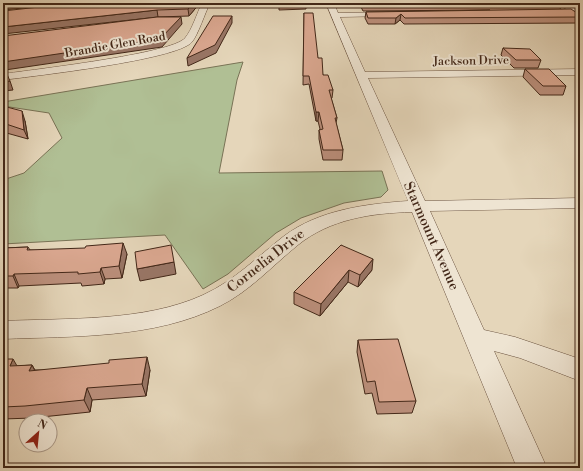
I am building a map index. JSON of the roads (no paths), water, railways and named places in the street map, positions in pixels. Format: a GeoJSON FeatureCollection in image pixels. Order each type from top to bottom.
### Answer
{"type":"FeatureCollection","features":[{"type":"Feature","properties":{"kind":"street","name":"Brandie Glen Road"},"geometry":{"type":"LineString","coordinates":[[3,76],[162,52],[177,47],[188,41],[194,19],[206,3]]}},
{"type":"Feature","properties":{"kind":"street"},"geometry":{"type":"LineString","coordinates":[[559,3],[579,13]]}},
{"type":"Feature","properties":{"kind":"street"},"geometry":{"type":"LineString","coordinates":[[333,9],[398,14]]}},
{"type":"Feature","properties":{"kind":"street","name":"Starmount Avenue"},"geometry":{"type":"LineString","coordinates":[[333,9],[532,468]]}},
{"type":"Feature","properties":{"kind":"street"},"geometry":{"type":"LineString","coordinates":[[562,12],[579,13]]}},
{"type":"Feature","properties":{"kind":"street","name":"Jackson Drive"},"geometry":{"type":"LineString","coordinates":[[362,76],[580,72]]}},
{"type":"Feature","properties":{"kind":"street","name":"Cornelia Drive"},"geometry":{"type":"LineString","coordinates":[[3,330],[98,325],[161,318],[185,312],[213,300],[238,285],[293,238],[309,228],[329,219],[353,213],[382,208],[418,206],[580,203]]}},
{"type":"Feature","properties":{"kind":"street"},"geometry":{"type":"LineString","coordinates":[[476,338],[487,339],[580,370]]}}]}
